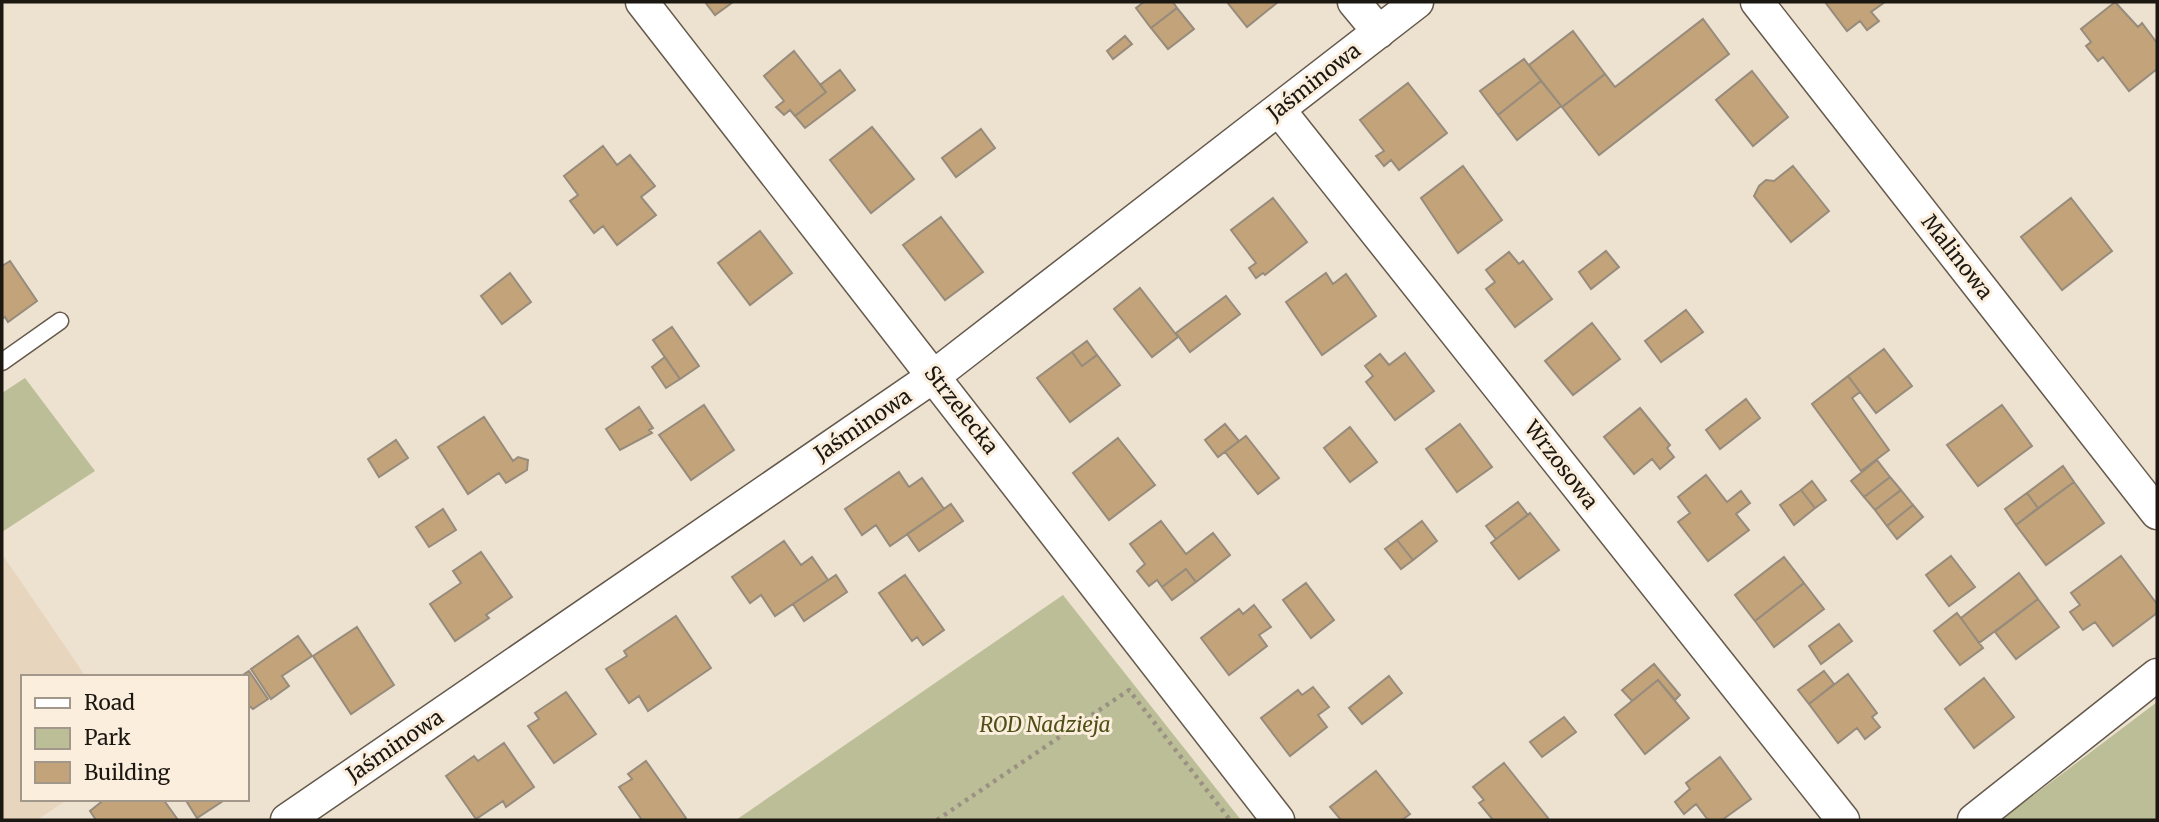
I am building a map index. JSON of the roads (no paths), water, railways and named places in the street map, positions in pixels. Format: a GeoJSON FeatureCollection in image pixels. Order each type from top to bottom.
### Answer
{"type":"FeatureCollection","features":[{"type":"Feature","properties":{"kind":"street","name":"Strzelecka"},"geometry":{"type":"LineString","coordinates":[[642,2],[1278,820]]}},
{"type":"Feature","properties":{"kind":"street"},"geometry":{"type":"LineString","coordinates":[[1354,2],[1379,32]]}},
{"type":"Feature","properties":{"kind":"street","name":"Jaśminowa"},"geometry":{"type":"LineString","coordinates":[[287,820],[934,376],[1418,2]]}},
{"type":"Feature","properties":{"kind":"street","name":"Malinowa"},"geometry":{"type":"LineString","coordinates":[[1757,2],[2157,513]]}},
{"type":"Feature","properties":{"kind":"street","name":"Wrzosowa"},"geometry":{"type":"LineString","coordinates":[[1279,110],[1843,820]]}},
{"type":"Feature","properties":{"kind":"street"},"geometry":{"type":"LineString","coordinates":[[1974,820],[2157,675]]}},
{"type":"Feature","properties":{"kind":"lane"},"geometry":{"type":"LineString","coordinates":[[2,362],[60,321]]}},
{"type":"Feature","properties":{"kind":"park label","name":"ROD Nadzieja"},"geometry":{"type":"Point","coordinates":[1045,725]}}]}
